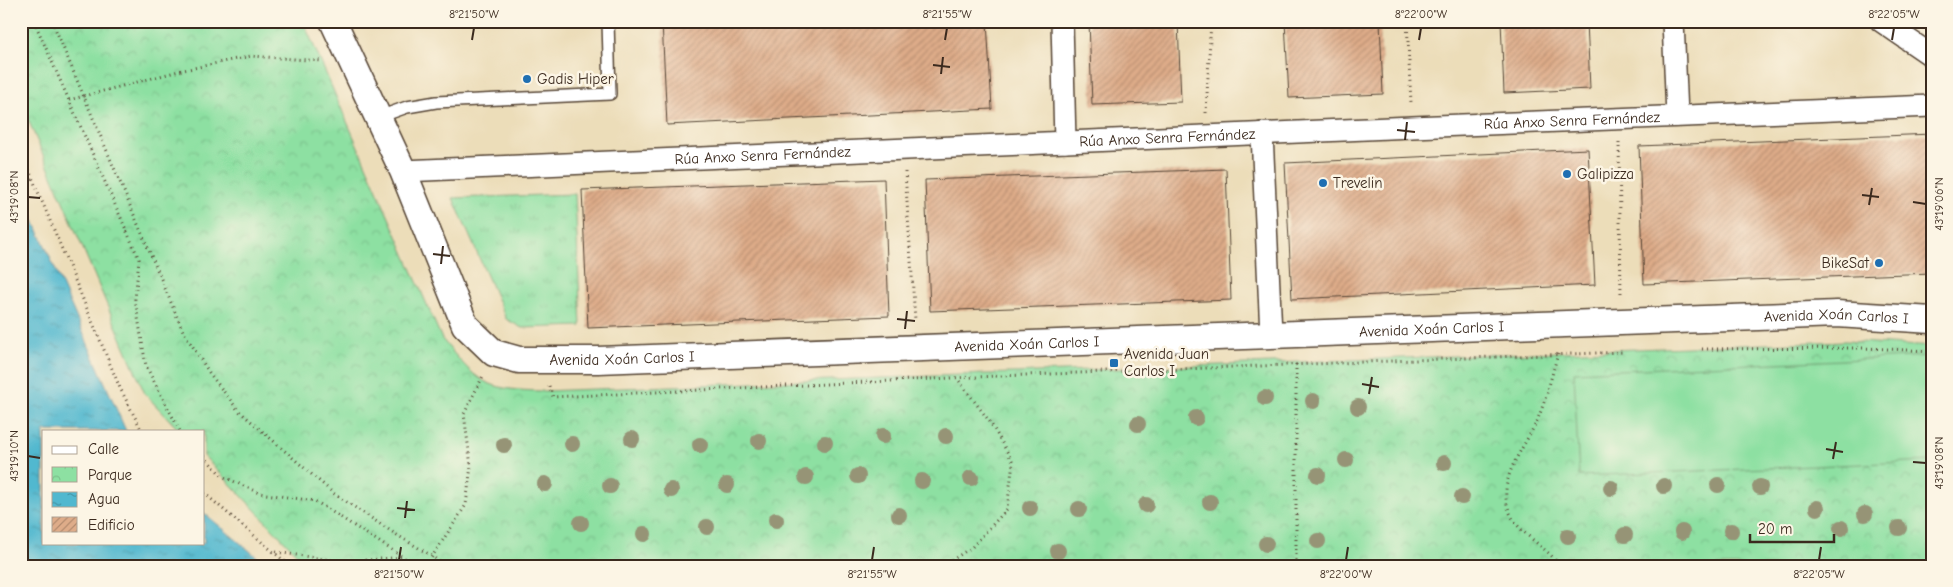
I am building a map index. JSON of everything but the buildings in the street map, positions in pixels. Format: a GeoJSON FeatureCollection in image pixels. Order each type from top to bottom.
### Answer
{"type":"FeatureCollection","features":[{"type":"Feature","properties":{"kind":"street","name":"Avenida Xoán Carlos I"},"geometry":{"type":"LineString","coordinates":[[333,21],[403,171],[465,326],[494,353],[519,360],[598,360],[1837,314],[1932,320]]}},
{"type":"Feature","properties":{"kind":"street"},"geometry":{"type":"LineString","coordinates":[[1062,21],[1065,142]]}},
{"type":"Feature","properties":{"kind":"street"},"geometry":{"type":"LineString","coordinates":[[1673,21],[1677,116]]}},
{"type":"Feature","properties":{"kind":"street"},"geometry":{"type":"LineString","coordinates":[[1881,21],[1932,56]]}},
{"type":"Feature","properties":{"kind":"street","name":"Rúa Anxo Senra Fernández"},"geometry":{"type":"LineString","coordinates":[[403,171],[1412,126],[1932,106]]}},
{"type":"Feature","properties":{"kind":"street"},"geometry":{"type":"LineString","coordinates":[[1262,134],[1271,334]]}},
{"type":"Feature","properties":{"kind":"lane"},"geometry":{"type":"LineString","coordinates":[[379,117],[407,107],[436,102],[610,94],[608,21]]}},
{"type":"Feature","properties":{"kind":"path"},"geometry":{"type":"LineString","coordinates":[[34,21],[139,259],[135,299],[146,366],[175,426],[179,430]]}},
{"type":"Feature","properties":{"kind":"path"},"geometry":{"type":"LineString","coordinates":[[52,21],[183,331],[210,374],[238,410],[333,493],[396,535],[432,556],[444,566]]}},
{"type":"Feature","properties":{"kind":"path"},"geometry":{"type":"LineString","coordinates":[[1204,136],[1212,21]]}},
{"type":"Feature","properties":{"kind":"path"},"geometry":{"type":"LineString","coordinates":[[1407,21],[1412,126]]}},
{"type":"Feature","properties":{"kind":"path"},"geometry":{"type":"LineString","coordinates":[[69,100],[251,56],[321,61],[345,49]]}},
{"type":"Feature","properties":{"kind":"path"},"geometry":{"type":"LineString","coordinates":[[1618,119],[1621,321]]}},
{"type":"Feature","properties":{"kind":"path"},"geometry":{"type":"LineString","coordinates":[[904,149],[916,348]]}},
{"type":"Feature","properties":{"kind":"path"},"geometry":{"type":"LineString","coordinates":[[21,151],[120,388],[141,430]]}},
{"type":"Feature","properties":{"kind":"path"},"geometry":{"type":"LineString","coordinates":[[1697,349],[1864,348],[1932,351]]}},
{"type":"Feature","properties":{"kind":"path"},"geometry":{"type":"LineString","coordinates":[[1559,349],[1539,416],[1511,467],[1505,499],[1512,519],[1552,554],[1560,566]]}},
{"type":"Feature","properties":{"kind":"path"},"geometry":{"type":"LineString","coordinates":[[548,383],[553,397],[957,378],[1628,352]]}},
{"type":"Feature","properties":{"kind":"path"},"geometry":{"type":"LineString","coordinates":[[1296,360],[1296,566]]}},
{"type":"Feature","properties":{"kind":"path"},"geometry":{"type":"LineString","coordinates":[[943,566],[972,547],[1007,508],[1013,462],[990,422],[953,373]]}},
{"type":"Feature","properties":{"kind":"path"},"geometry":{"type":"LineString","coordinates":[[426,566],[466,505],[471,466],[464,414],[480,382]]}},
{"type":"Feature","properties":{"kind":"path"},"geometry":{"type":"LineString","coordinates":[[205,457],[222,476],[259,493],[315,501],[405,556],[417,566]]}},
{"type":"Feature","properties":{"kind":"path"},"geometry":{"type":"LineString","coordinates":[[205,494],[276,552],[290,566]]}},
{"type":"Feature","properties":{"kind":"path"},"geometry":{"type":"LineString","coordinates":[[276,552],[344,562],[405,556]]}},
{"type":"Feature","properties":{"kind":"path"},"geometry":{"type":"LineString","coordinates":[[403,566],[405,556]]}},
{"type":"Feature","properties":{"kind":"green space"},"geometry":{"type":"Polygon","coordinates":[[[21,21],[303,21],[442,339],[474,375],[495,386],[508,389],[543,391],[1845,341],[1932,347],[1932,566],[308,566],[205,457],[205,430],[179,430],[145,394],[21,103],[21,21]]]}},
{"type":"Feature","properties":{"kind":"green space"},"geometry":{"type":"Polygon","coordinates":[[[575,194],[581,326],[522,328],[506,319],[453,198],[575,194]]]}},
{"type":"Feature","properties":{"kind":"green space"},"geometry":{"type":"Polygon","coordinates":[[[1932,356],[1932,461],[1579,476],[1574,372],[1932,356]]]}},
{"type":"Feature","properties":{"kind":"water"},"geometry":{"type":"Polygon","coordinates":[[[21,191],[126,430],[42,430],[42,544],[205,544],[205,514],[268,566],[21,566],[21,191]]]}},
{"type":"Feature","properties":{"kind":"place","name":"Gadis Hiper"},"geometry":{"type":"Point","coordinates":[527,79]}},
{"type":"Feature","properties":{"kind":"place","name":"Galipizza"},"geometry":{"type":"Point","coordinates":[1567,174]}},
{"type":"Feature","properties":{"kind":"place","name":"Trevelin"},"geometry":{"type":"Point","coordinates":[1323,183]}},
{"type":"Feature","properties":{"kind":"place","name":"BikeSat"},"geometry":{"type":"Point","coordinates":[1879,263]}},
{"type":"Feature","properties":{"kind":"place","name":"Avenida Juan Carlos I"},"geometry":{"type":"Point","coordinates":[1114,363]}}]}
